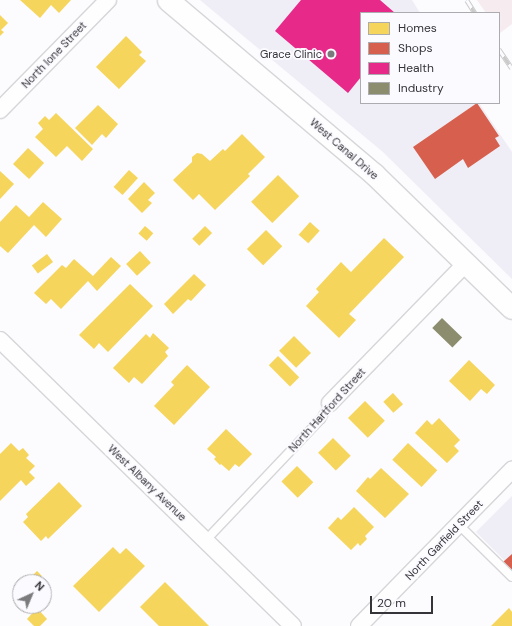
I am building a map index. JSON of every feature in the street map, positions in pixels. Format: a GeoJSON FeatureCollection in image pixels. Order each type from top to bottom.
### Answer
{"type":"FeatureCollection","features":[{"type":"Feature","properties":{"kind":"street","name":"North Ione Street"},"geometry":{"type":"LineString","coordinates":[[0,110],[108,0]]}},
{"type":"Feature","properties":{"kind":"street","name":"West Canal Drive"},"geometry":{"type":"LineString","coordinates":[[168,0],[342,145],[512,308]]}},
{"type":"Feature","properties":{"kind":"street","name":"North Hartford Street"},"geometry":{"type":"LineString","coordinates":[[330,403],[466,263]]}},
{"type":"Feature","properties":{"kind":"street","name":"West Albany Avenue"},"geometry":{"type":"LineString","coordinates":[[0,340],[293,626]]}},
{"type":"Feature","properties":{"kind":"street","name":"North Garfield Street"},"geometry":{"type":"LineString","coordinates":[[359,626],[512,470]]}},
{"type":"Feature","properties":{"kind":"lane","name":"North Hartford Street"},"geometry":{"type":"LineString","coordinates":[[206,540],[320,419],[330,403]]}},
{"type":"Feature","properties":{"kind":"lane"},"geometry":{"type":"LineString","coordinates":[[459,524],[512,577]]}},
{"type":"Feature","properties":{"kind":"shaded area"},"geometry":{"type":"Polygon","coordinates":[[[200,0],[412,0],[419,12],[360,12],[360,104],[480,104],[512,152],[512,279],[383,152],[200,0]]]}},
{"type":"Feature","properties":{"kind":"shaded area"},"geometry":{"type":"Polygon","coordinates":[[[477,0],[512,0],[512,24],[500,33],[500,12],[485,12],[477,0]]]}},
{"type":"Feature","properties":{"kind":"shaded area"},"geometry":{"type":"Polygon","coordinates":[[[512,496],[512,568],[476,532],[512,496]]]}},
{"type":"Feature","properties":{"kind":"building: Homes"},"geometry":{"type":"Polygon","coordinates":[[[20,0],[71,0],[59,13],[51,5],[40,18],[20,0]]]}},
{"type":"Feature","properties":{"kind":"building: Homes"},"geometry":{"type":"Polygon","coordinates":[[[0,15],[8,23],[1,30],[4,32],[0,36],[0,15]]]}},
{"type":"Feature","properties":{"kind":"building: Homes"},"geometry":{"type":"Polygon","coordinates":[[[126,36],[142,52],[139,55],[146,61],[119,89],[96,67],[126,36]]]}},
{"type":"Feature","properties":{"kind":"building: Homes"},"geometry":{"type":"Polygon","coordinates":[[[98,105],[118,124],[106,138],[102,134],[92,145],[75,128],[98,105]]]}},
{"type":"Feature","properties":{"kind":"building: Homes"},"geometry":{"type":"Polygon","coordinates":[[[56,113],[93,149],[82,161],[67,146],[56,157],[35,137],[43,129],[38,123],[45,116],[49,120],[56,113]]]}},
{"type":"Feature","properties":{"kind":"building: Homes"},"geometry":{"type":"Polygon","coordinates":[[[242,134],[265,157],[248,174],[250,176],[215,210],[199,194],[193,200],[173,180],[192,162],[192,157],[197,153],[202,154],[210,161],[223,149],[225,151],[242,134]]]}},
{"type":"Feature","properties":{"kind":"building: Homes"},"geometry":{"type":"Polygon","coordinates":[[[28,148],[44,163],[29,179],[13,164],[28,148]]]}},
{"type":"Feature","properties":{"kind":"building: Homes"},"geometry":{"type":"Polygon","coordinates":[[[129,170],[138,178],[123,195],[114,187],[129,170]]]}},
{"type":"Feature","properties":{"kind":"building: Homes"},"geometry":{"type":"Polygon","coordinates":[[[0,171],[14,184],[0,199],[0,171]]]}},
{"type":"Feature","properties":{"kind":"building: Homes"},"geometry":{"type":"Polygon","coordinates":[[[278,175],[299,196],[272,223],[251,202],[278,175]]]}},
{"type":"Feature","properties":{"kind":"building: Homes"},"geometry":{"type":"Polygon","coordinates":[[[144,182],[155,193],[148,200],[152,203],[142,213],[128,199],[144,182]]]}},
{"type":"Feature","properties":{"kind":"building: Homes"},"geometry":{"type":"Polygon","coordinates":[[[43,202],[62,219],[46,237],[34,225],[8,253],[0,246],[0,222],[16,205],[29,217],[43,202]]]}},
{"type":"Feature","properties":{"kind":"building: Homes"},"geometry":{"type":"Polygon","coordinates":[[[310,222],[320,231],[308,243],[299,235],[310,222]]]}},
{"type":"Feature","properties":{"kind":"building: Homes"},"geometry":{"type":"Polygon","coordinates":[[[145,226],[153,233],[147,241],[138,234],[145,226]]]}},
{"type":"Feature","properties":{"kind":"building: Homes"},"geometry":{"type":"Polygon","coordinates":[[[205,226],[212,233],[199,246],[192,239],[205,226]]]}},
{"type":"Feature","properties":{"kind":"building: Homes"},"geometry":{"type":"Polygon","coordinates":[[[266,230],[282,246],[263,265],[247,249],[266,230]]]}},
{"type":"Feature","properties":{"kind":"building: Homes"},"geometry":{"type":"Polygon","coordinates":[[[384,238],[404,257],[349,314],[356,320],[339,338],[306,306],[319,292],[316,289],[341,262],[351,272],[384,238]]]}},
{"type":"Feature","properties":{"kind":"building: Homes"},"geometry":{"type":"Polygon","coordinates":[[[140,251],[151,263],[137,276],[126,264],[140,251]]]}},
{"type":"Feature","properties":{"kind":"building: Homes"},"geometry":{"type":"Polygon","coordinates":[[[47,254],[53,262],[38,273],[32,265],[47,254]]]}},
{"type":"Feature","properties":{"kind":"building: Homes"},"geometry":{"type":"Polygon","coordinates":[[[111,257],[121,266],[97,291],[88,281],[61,309],[51,299],[46,304],[34,293],[62,265],[66,268],[74,259],[93,276],[111,257]]]}},
{"type":"Feature","properties":{"kind":"building: Homes"},"geometry":{"type":"Polygon","coordinates":[[[194,274],[206,285],[191,301],[188,299],[173,314],[164,304],[194,274]]]}},
{"type":"Feature","properties":{"kind":"building: Homes"},"geometry":{"type":"Polygon","coordinates":[[[130,284],[153,306],[108,352],[99,343],[94,349],[79,335],[130,284]]]}},
{"type":"Feature","properties":{"kind":"building: Homes"},"geometry":{"type":"Polygon","coordinates":[[[153,333],[169,348],[165,352],[168,356],[142,384],[134,377],[129,383],[113,368],[146,334],[150,338],[153,333]]]}},
{"type":"Feature","properties":{"kind":"building: Homes"},"geometry":{"type":"Polygon","coordinates":[[[294,336],[311,353],[296,368],[279,351],[294,336]]]}},
{"type":"Feature","properties":{"kind":"building: Homes"},"geometry":{"type":"Polygon","coordinates":[[[278,356],[299,377],[290,386],[269,365],[278,356]]]}},
{"type":"Feature","properties":{"kind":"building: Homes"},"geometry":{"type":"Polygon","coordinates":[[[469,360],[495,385],[487,394],[481,389],[470,401],[449,381],[469,360]]]}},
{"type":"Feature","properties":{"kind":"building: Homes"},"geometry":{"type":"Polygon","coordinates":[[[187,365],[210,387],[174,425],[154,406],[174,385],[171,382],[187,365]]]}},
{"type":"Feature","properties":{"kind":"building: Homes"},"geometry":{"type":"Polygon","coordinates":[[[393,393],[403,404],[393,413],[383,402],[393,393]]]}},
{"type":"Feature","properties":{"kind":"building: Homes"},"geometry":{"type":"Polygon","coordinates":[[[365,401],[385,421],[368,438],[348,418],[365,401]]]}},
{"type":"Feature","properties":{"kind":"building: Homes"},"geometry":{"type":"Polygon","coordinates":[[[439,418],[460,440],[454,446],[459,451],[447,463],[415,433],[427,420],[432,425],[439,418]]]}},
{"type":"Feature","properties":{"kind":"building: Homes"},"geometry":{"type":"Polygon","coordinates":[[[226,429],[252,454],[239,467],[235,464],[229,471],[214,459],[216,457],[207,449],[226,429]]]}},
{"type":"Feature","properties":{"kind":"building: Homes"},"geometry":{"type":"Polygon","coordinates":[[[333,438],[351,456],[336,471],[318,453],[333,438]]]}},
{"type":"Feature","properties":{"kind":"building: Homes"},"geometry":{"type":"Polygon","coordinates":[[[11,443],[19,451],[23,448],[29,455],[26,458],[35,466],[29,472],[35,478],[26,486],[21,480],[0,501],[0,454],[11,443]]]}},
{"type":"Feature","properties":{"kind":"building: Homes"},"geometry":{"type":"Polygon","coordinates":[[[408,443],[437,470],[422,487],[392,460],[408,443]]]}},
{"type":"Feature","properties":{"kind":"building: Homes"},"geometry":{"type":"Polygon","coordinates":[[[297,466],[313,482],[298,498],[281,482],[297,466]]]}},
{"type":"Feature","properties":{"kind":"building: Homes"},"geometry":{"type":"Polygon","coordinates":[[[381,468],[409,494],[385,518],[356,491],[368,477],[370,479],[381,468]]]}},
{"type":"Feature","properties":{"kind":"building: Homes"},"geometry":{"type":"Polygon","coordinates":[[[59,482],[82,506],[48,539],[46,536],[41,541],[23,522],[28,517],[26,514],[59,482]]]}},
{"type":"Feature","properties":{"kind":"building: Homes"},"geometry":{"type":"Polygon","coordinates":[[[354,507],[374,527],[365,536],[367,539],[360,546],[358,543],[351,550],[328,528],[338,517],[341,520],[354,507]]]}},
{"type":"Feature","properties":{"kind":"building: Homes"},"geometry":{"type":"Polygon","coordinates":[[[113,547],[120,554],[126,548],[145,566],[99,612],[73,586],[113,547]]]}},
{"type":"Feature","properties":{"kind":"building: Homes"},"geometry":{"type":"Polygon","coordinates":[[[165,582],[209,626],[159,626],[140,607],[165,582]]]}},
{"type":"Feature","properties":{"kind":"building: Homes"},"geometry":{"type":"Polygon","coordinates":[[[509,608],[512,612],[512,626],[491,626],[509,608]]]}},
{"type":"Feature","properties":{"kind":"building: Homes"},"geometry":{"type":"Polygon","coordinates":[[[32,614],[42,614],[47,619],[40,626],[34,626],[27,619],[32,614]]]}},
{"type":"Feature","properties":{"kind":"building: Shops"},"geometry":{"type":"Polygon","coordinates":[[[476,104],[478,104],[499,136],[495,138],[500,146],[468,168],[463,159],[435,179],[413,147],[476,104]]]}},
{"type":"Feature","properties":{"kind":"building: Shops"},"geometry":{"type":"Polygon","coordinates":[[[512,554],[512,571],[503,562],[512,554]]]}},
{"type":"Feature","properties":{"kind":"building: Health","name":"Grace Clinic"},"geometry":{"type":"Polygon","coordinates":[[[301,0],[380,0],[394,12],[360,12],[360,78],[348,93],[275,31],[301,0]]]}},
{"type":"Feature","properties":{"kind":"building: Industry"},"geometry":{"type":"Polygon","coordinates":[[[442,318],[462,337],[452,348],[432,328],[442,318]]]}},
{"type":"Feature","properties":{"kind":"railway"},"geometry":{"type":"LineString","coordinates":[[467,0],[474,12]]}},
{"type":"Feature","properties":{"kind":"railway"},"geometry":{"type":"LineString","coordinates":[[500,50],[512,68]]}},
{"type":"Feature","properties":{"kind":"place","name":"Grace Clinic"},"geometry":{"type":"Point","coordinates":[331,54]}}]}
